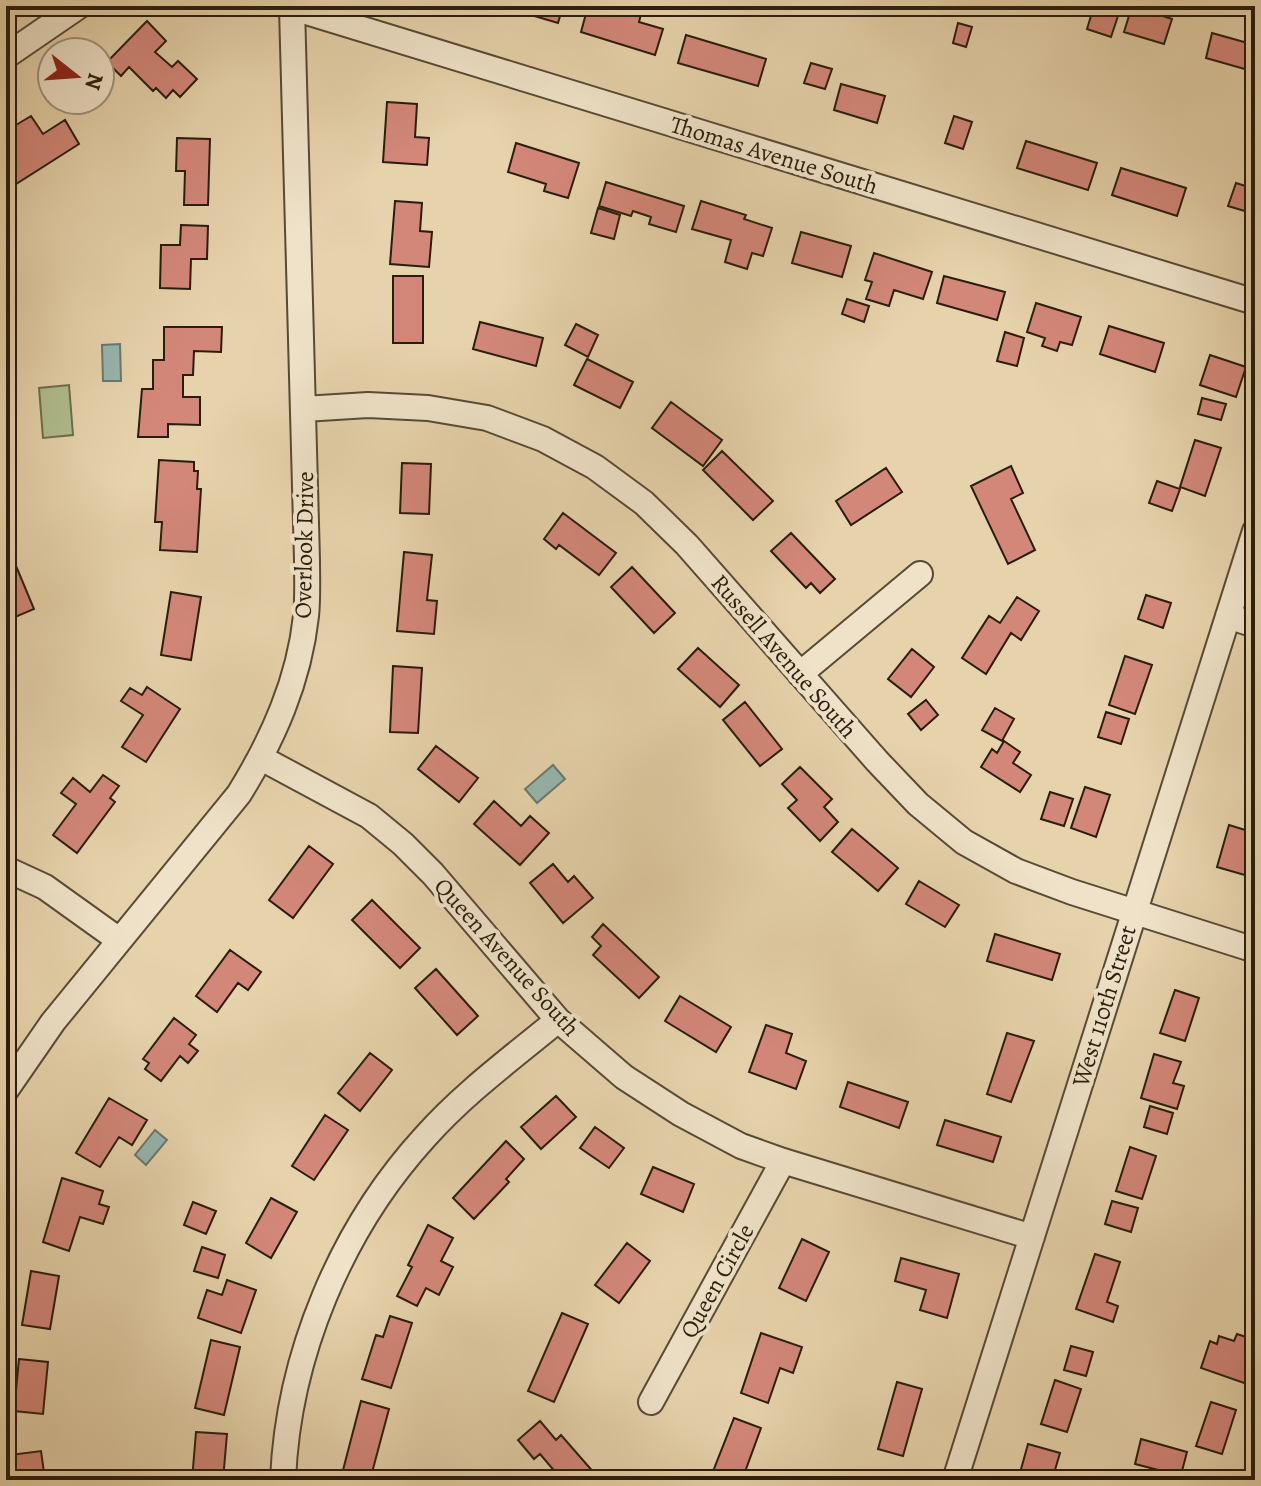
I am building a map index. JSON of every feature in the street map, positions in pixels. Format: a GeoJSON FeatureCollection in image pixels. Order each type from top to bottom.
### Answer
{"type":"FeatureCollection","features":[{"type":"Feature","properties":{"kind":"street"},"geometry":{"type":"LineString","coordinates":[[6,56],[79,6]]}},
{"type":"Feature","properties":{"kind":"street","name":"Thomas Avenue South"},"geometry":{"type":"LineString","coordinates":[[290,7],[1255,302]]}},
{"type":"Feature","properties":{"kind":"street","name":"Overlook Drive"},"geometry":{"type":"LineString","coordinates":[[6,1090],[53,1022],[239,794],[280,719],[297,667],[307,614],[304,409],[290,7]]}},
{"type":"Feature","properties":{"kind":"street","name":"Russell Avenue South"},"geometry":{"type":"LineString","coordinates":[[304,409],[368,405],[428,408],[487,418],[543,439],[582,460],[644,503],[918,804],[964,842],[1016,871],[1255,950]]}},
{"type":"Feature","properties":{"kind":"street","name":"West 110th Street"},"geometry":{"type":"LineString","coordinates":[[955,1480],[1255,531]]}},
{"type":"Feature","properties":{"kind":"street"},"geometry":{"type":"LineString","coordinates":[[800,674],[920,574]]}},
{"type":"Feature","properties":{"kind":"street"},"geometry":{"type":"LineString","coordinates":[[1228,616],[1255,625]]}},
{"type":"Feature","properties":{"kind":"street","name":"Queen Avenue South"},"geometry":{"type":"LineString","coordinates":[[261,758],[369,816],[403,844],[433,874],[558,1020],[624,1077],[681,1114],[741,1146],[783,1161],[1032,1237]]}},
{"type":"Feature","properties":{"kind":"street"},"geometry":{"type":"LineString","coordinates":[[6,869],[45,887],[119,940]]}},
{"type":"Feature","properties":{"kind":"street"},"geometry":{"type":"LineString","coordinates":[[283,1480],[290,1411],[304,1355],[323,1301],[350,1244],[384,1189],[424,1138],[469,1093],[558,1020]]}},
{"type":"Feature","properties":{"kind":"street","name":"Queen Circle"},"geometry":{"type":"LineString","coordinates":[[651,1402],[783,1161]]}},
{"type":"Feature","properties":{"kind":"green space"},"geometry":{"type":"Polygon","coordinates":[[[69,385],[73,435],[43,438],[39,388],[69,385]]]}},
{"type":"Feature","properties":{"kind":"water"},"geometry":{"type":"Polygon","coordinates":[[[120,344],[121,381],[103,381],[102,345],[120,344]]]}},
{"type":"Feature","properties":{"kind":"water"},"geometry":{"type":"Polygon","coordinates":[[[553,765],[565,779],[537,803],[525,789],[553,765]]]}},
{"type":"Feature","properties":{"kind":"water"},"geometry":{"type":"Polygon","coordinates":[[[155,1130],[167,1140],[146,1165],[135,1155],[155,1130]]]}},
{"type":"Feature","properties":{"kind":"building"},"geometry":{"type":"Polygon","coordinates":[[[501,6],[563,6],[558,23],[501,6]]]}},
{"type":"Feature","properties":{"kind":"building"},"geometry":{"type":"Polygon","coordinates":[[[588,6],[625,16],[628,6],[642,10],[639,22],[663,29],[655,55],[581,32],[588,6]]]}},
{"type":"Feature","properties":{"kind":"building"},"geometry":{"type":"Polygon","coordinates":[[[1094,6],[1119,13],[1111,37],[1087,29],[1094,6]]]}},
{"type":"Feature","properties":{"kind":"building"},"geometry":{"type":"Polygon","coordinates":[[[1132,6],[1172,19],[1164,44],[1124,32],[1132,6]]]}},
{"type":"Feature","properties":{"kind":"building"},"geometry":{"type":"Polygon","coordinates":[[[147,21],[166,41],[155,52],[172,67],[178,61],[197,79],[180,97],[173,90],[166,98],[156,88],[153,91],[129,67],[121,76],[116,71],[116,53],[147,21]]]}},
{"type":"Feature","properties":{"kind":"building"},"geometry":{"type":"Polygon","coordinates":[[[958,23],[972,27],[966,47],[953,43],[958,23]]]}},
{"type":"Feature","properties":{"kind":"building"},"geometry":{"type":"Polygon","coordinates":[[[1212,33],[1255,45],[1255,72],[1206,58],[1212,33]]]}},
{"type":"Feature","properties":{"kind":"building"},"geometry":{"type":"Polygon","coordinates":[[[686,35],[766,59],[758,86],[678,63],[686,35]]]}},
{"type":"Feature","properties":{"kind":"building"},"geometry":{"type":"Polygon","coordinates":[[[811,63],[832,69],[825,89],[804,83],[811,63]]]}},
{"type":"Feature","properties":{"kind":"building"},"geometry":{"type":"Polygon","coordinates":[[[841,84],[885,96],[877,123],[834,110],[841,84]]]}},
{"type":"Feature","properties":{"kind":"building"},"geometry":{"type":"Polygon","coordinates":[[[387,102],[417,104],[415,137],[429,138],[427,165],[383,162],[387,102]]]}},
{"type":"Feature","properties":{"kind":"building"},"geometry":{"type":"Polygon","coordinates":[[[31,116],[43,134],[65,120],[79,144],[16,184],[11,175],[6,178],[6,131],[31,116]]]}},
{"type":"Feature","properties":{"kind":"building"},"geometry":{"type":"Polygon","coordinates":[[[954,116],[972,122],[963,149],[945,143],[954,116]]]}},
{"type":"Feature","properties":{"kind":"building"},"geometry":{"type":"Polygon","coordinates":[[[177,138],[210,139],[208,205],[184,205],[185,171],[176,171],[177,138]]]}},
{"type":"Feature","properties":{"kind":"building"},"geometry":{"type":"Polygon","coordinates":[[[1026,141],[1097,163],[1088,190],[1017,168],[1026,141]]]}},
{"type":"Feature","properties":{"kind":"building"},"geometry":{"type":"Polygon","coordinates":[[[516,143],[579,163],[568,198],[544,191],[546,184],[508,172],[516,143]]]}},
{"type":"Feature","properties":{"kind":"building"},"geometry":{"type":"Polygon","coordinates":[[[1121,168],[1186,188],[1177,216],[1112,195],[1121,168]]]}},
{"type":"Feature","properties":{"kind":"building"},"geometry":{"type":"Polygon","coordinates":[[[606,182],[684,206],[676,232],[649,224],[651,217],[633,211],[631,216],[599,206],[606,182]]]}},
{"type":"Feature","properties":{"kind":"building"},"geometry":{"type":"Polygon","coordinates":[[[1236,183],[1255,189],[1248,212],[1228,206],[1236,183]]]}},
{"type":"Feature","properties":{"kind":"building"},"geometry":{"type":"Polygon","coordinates":[[[395,201],[422,203],[420,231],[432,232],[429,267],[390,264],[395,201]]]}},
{"type":"Feature","properties":{"kind":"building"},"geometry":{"type":"Polygon","coordinates":[[[701,201],[746,215],[744,219],[772,228],[763,256],[752,253],[747,269],[725,262],[731,240],[692,229],[701,201]]]}},
{"type":"Feature","properties":{"kind":"building"},"geometry":{"type":"Polygon","coordinates":[[[598,208],[620,215],[614,239],[591,233],[598,208]]]}},
{"type":"Feature","properties":{"kind":"building"},"geometry":{"type":"Polygon","coordinates":[[[1255,210],[1255,237],[1245,234],[1255,210]]]}},
{"type":"Feature","properties":{"kind":"building"},"geometry":{"type":"Polygon","coordinates":[[[181,225],[208,226],[207,259],[191,259],[190,289],[160,288],[161,245],[180,245],[181,225]]]}},
{"type":"Feature","properties":{"kind":"building"},"geometry":{"type":"Polygon","coordinates":[[[801,232],[851,246],[842,277],[792,263],[801,232]]]}},
{"type":"Feature","properties":{"kind":"building"},"geometry":{"type":"Polygon","coordinates":[[[874,253],[932,272],[923,299],[894,290],[889,306],[866,299],[872,282],[865,280],[874,253]]]}},
{"type":"Feature","properties":{"kind":"building"},"geometry":{"type":"Polygon","coordinates":[[[393,276],[423,276],[423,343],[393,343],[393,276]]]}},
{"type":"Feature","properties":{"kind":"building"},"geometry":{"type":"Polygon","coordinates":[[[944,276],[1005,292],[997,320],[937,303],[944,276]]]}},
{"type":"Feature","properties":{"kind":"building"},"geometry":{"type":"Polygon","coordinates":[[[847,299],[869,306],[864,322],[842,314],[847,299]]]}},
{"type":"Feature","properties":{"kind":"building"},"geometry":{"type":"Polygon","coordinates":[[[1036,303],[1081,317],[1072,345],[1060,342],[1057,351],[1042,346],[1045,338],[1027,332],[1036,303]]]}},
{"type":"Feature","properties":{"kind":"building"},"geometry":{"type":"Polygon","coordinates":[[[480,322],[543,338],[536,366],[473,349],[480,322]]]}},
{"type":"Feature","properties":{"kind":"building"},"geometry":{"type":"Polygon","coordinates":[[[576,324],[598,335],[588,357],[565,345],[576,324]]]}},
{"type":"Feature","properties":{"kind":"building"},"geometry":{"type":"Polygon","coordinates":[[[1109,326],[1164,343],[1155,372],[1100,354],[1109,326]]]}},
{"type":"Feature","properties":{"kind":"building"},"geometry":{"type":"Polygon","coordinates":[[[164,327],[222,327],[221,352],[194,351],[193,375],[183,375],[183,397],[200,397],[200,425],[168,424],[168,437],[138,437],[142,389],[153,389],[153,360],[164,360],[164,327]]]}},
{"type":"Feature","properties":{"kind":"building"},"geometry":{"type":"Polygon","coordinates":[[[1005,332],[1024,338],[1017,366],[997,361],[1005,332]]]}},
{"type":"Feature","properties":{"kind":"building"},"geometry":{"type":"Polygon","coordinates":[[[1210,355],[1246,367],[1236,397],[1200,385],[1210,355]]]}},
{"type":"Feature","properties":{"kind":"building"},"geometry":{"type":"Polygon","coordinates":[[[587,359],[633,382],[620,408],[574,385],[587,359]]]}},
{"type":"Feature","properties":{"kind":"building"},"geometry":{"type":"Polygon","coordinates":[[[1202,398],[1226,404],[1221,420],[1198,414],[1202,398]]]}},
{"type":"Feature","properties":{"kind":"building"},"geometry":{"type":"Polygon","coordinates":[[[671,402],[722,440],[703,466],[652,428],[671,402]]]}},
{"type":"Feature","properties":{"kind":"building"},"geometry":{"type":"Polygon","coordinates":[[[1195,440],[1221,448],[1205,496],[1180,487],[1195,440]]]}},
{"type":"Feature","properties":{"kind":"building"},"geometry":{"type":"Polygon","coordinates":[[[722,451],[773,501],[753,520],[703,470],[722,451]]]}},
{"type":"Feature","properties":{"kind":"building"},"geometry":{"type":"Polygon","coordinates":[[[159,460],[194,462],[194,471],[198,471],[197,489],[201,489],[197,552],[160,550],[162,522],[155,522],[159,460]]]}},
{"type":"Feature","properties":{"kind":"building"},"geometry":{"type":"Polygon","coordinates":[[[402,463],[431,464],[429,514],[400,513],[402,463]]]}},
{"type":"Feature","properties":{"kind":"building"},"geometry":{"type":"Polygon","coordinates":[[[1011,466],[1023,493],[1011,499],[1035,550],[1008,564],[971,486],[1011,466]]]}},
{"type":"Feature","properties":{"kind":"building"},"geometry":{"type":"Polygon","coordinates":[[[886,468],[902,492],[851,525],[836,501],[886,468]]]}},
{"type":"Feature","properties":{"kind":"building"},"geometry":{"type":"Polygon","coordinates":[[[1157,481],[1180,489],[1172,511],[1149,503],[1157,481]]]}},
{"type":"Feature","properties":{"kind":"building"},"geometry":{"type":"Polygon","coordinates":[[[563,513],[616,553],[599,575],[559,545],[556,549],[544,539],[563,513]]]}},
{"type":"Feature","properties":{"kind":"building"},"geometry":{"type":"Polygon","coordinates":[[[791,533],[835,579],[820,593],[811,583],[806,588],[771,551],[791,533]]]}},
{"type":"Feature","properties":{"kind":"building"},"geometry":{"type":"Polygon","coordinates":[[[6,542],[34,609],[8,620],[6,616],[6,542]]]}},
{"type":"Feature","properties":{"kind":"building"},"geometry":{"type":"Polygon","coordinates":[[[404,552],[432,555],[427,600],[437,601],[434,634],[397,631],[404,552]]]}},
{"type":"Feature","properties":{"kind":"building"},"geometry":{"type":"Polygon","coordinates":[[[632,567],[675,613],[654,633],[611,587],[632,567]]]}},
{"type":"Feature","properties":{"kind":"building"},"geometry":{"type":"Polygon","coordinates":[[[171,592],[201,597],[191,660],[161,655],[171,592]]]}},
{"type":"Feature","properties":{"kind":"building"},"geometry":{"type":"Polygon","coordinates":[[[1146,595],[1171,603],[1163,628],[1138,619],[1146,595]]]}},
{"type":"Feature","properties":{"kind":"building"},"geometry":{"type":"Polygon","coordinates":[[[1017,597],[1039,611],[1021,640],[1011,633],[986,674],[962,658],[989,616],[1000,623],[1017,597]]]}},
{"type":"Feature","properties":{"kind":"building"},"geometry":{"type":"Polygon","coordinates":[[[698,648],[739,685],[720,707],[678,669],[698,648]]]}},
{"type":"Feature","properties":{"kind":"building"},"geometry":{"type":"Polygon","coordinates":[[[912,649],[934,667],[911,697],[888,679],[912,649]]]}},
{"type":"Feature","properties":{"kind":"building"},"geometry":{"type":"Polygon","coordinates":[[[1125,656],[1152,665],[1135,714],[1109,705],[1125,656]]]}},
{"type":"Feature","properties":{"kind":"building"},"geometry":{"type":"Polygon","coordinates":[[[393,666],[422,668],[418,733],[390,732],[393,666]]]}},
{"type":"Feature","properties":{"kind":"building"},"geometry":{"type":"Polygon","coordinates":[[[147,687],[180,709],[146,762],[122,747],[143,715],[121,701],[130,688],[142,695],[147,687]]]}},
{"type":"Feature","properties":{"kind":"building"},"geometry":{"type":"Polygon","coordinates":[[[926,700],[938,715],[921,730],[908,714],[926,700]]]}},
{"type":"Feature","properties":{"kind":"building"},"geometry":{"type":"Polygon","coordinates":[[[745,702],[782,749],[760,766],[723,720],[745,702]]]}},
{"type":"Feature","properties":{"kind":"building"},"geometry":{"type":"Polygon","coordinates":[[[995,708],[1014,719],[1002,741],[982,730],[995,708]]]}},
{"type":"Feature","properties":{"kind":"building"},"geometry":{"type":"Polygon","coordinates":[[[1106,712],[1129,719],[1121,744],[1098,737],[1106,712]]]}},
{"type":"Feature","properties":{"kind":"building"},"geometry":{"type":"Polygon","coordinates":[[[1004,741],[1020,752],[1013,763],[1031,775],[1020,792],[981,767],[992,749],[997,753],[1004,741]]]}},
{"type":"Feature","properties":{"kind":"building"},"geometry":{"type":"Polygon","coordinates":[[[436,746],[478,778],[459,802],[418,769],[436,746]]]}},
{"type":"Feature","properties":{"kind":"building"},"geometry":{"type":"Polygon","coordinates":[[[800,767],[832,799],[824,807],[838,822],[820,841],[788,808],[797,800],[782,784],[800,767]]]}},
{"type":"Feature","properties":{"kind":"building"},"geometry":{"type":"Polygon","coordinates":[[[103,775],[119,786],[110,798],[115,802],[77,853],[53,835],[76,804],[61,793],[73,778],[90,792],[103,775]]]}},
{"type":"Feature","properties":{"kind":"building"},"geometry":{"type":"Polygon","coordinates":[[[1085,787],[1110,795],[1096,837],[1071,828],[1085,787]]]}},
{"type":"Feature","properties":{"kind":"building"},"geometry":{"type":"Polygon","coordinates":[[[1050,792],[1073,799],[1064,826],[1041,819],[1050,792]]]}},
{"type":"Feature","properties":{"kind":"building"},"geometry":{"type":"Polygon","coordinates":[[[494,801],[521,826],[530,816],[549,833],[520,865],[474,824],[494,801]]]}},
{"type":"Feature","properties":{"kind":"building"},"geometry":{"type":"Polygon","coordinates":[[[1229,825],[1255,833],[1248,855],[1255,858],[1255,878],[1217,867],[1229,825]]]}},
{"type":"Feature","properties":{"kind":"building"},"geometry":{"type":"Polygon","coordinates":[[[852,829],[898,868],[878,891],[832,852],[852,829]]]}},
{"type":"Feature","properties":{"kind":"building"},"geometry":{"type":"Polygon","coordinates":[[[309,846],[333,864],[293,918],[269,900],[309,846]]]}},
{"type":"Feature","properties":{"kind":"building"},"geometry":{"type":"Polygon","coordinates":[[[553,864],[568,882],[574,876],[593,898],[563,923],[530,883],[553,864]]]}},
{"type":"Feature","properties":{"kind":"building"},"geometry":{"type":"Polygon","coordinates":[[[919,881],[959,905],[945,927],[906,904],[919,881]]]}},
{"type":"Feature","properties":{"kind":"building"},"geometry":{"type":"Polygon","coordinates":[[[372,900],[420,948],[400,968],[352,920],[372,900]]]}},
{"type":"Feature","properties":{"kind":"building"},"geometry":{"type":"Polygon","coordinates":[[[603,924],[659,977],[639,998],[593,955],[601,946],[592,937],[603,924]]]}},
{"type":"Feature","properties":{"kind":"building"},"geometry":{"type":"Polygon","coordinates":[[[995,934],[1060,954],[1052,980],[987,961],[995,934]]]}},
{"type":"Feature","properties":{"kind":"building"},"geometry":{"type":"Polygon","coordinates":[[[230,950],[261,972],[248,990],[238,983],[217,1012],[196,996],[230,950]]]}},
{"type":"Feature","properties":{"kind":"building"},"geometry":{"type":"Polygon","coordinates":[[[436,969],[478,1016],[457,1035],[415,988],[436,969]]]}},
{"type":"Feature","properties":{"kind":"building"},"geometry":{"type":"Polygon","coordinates":[[[1175,990],[1199,998],[1185,1041],[1160,1033],[1175,990]]]}},
{"type":"Feature","properties":{"kind":"building"},"geometry":{"type":"Polygon","coordinates":[[[680,996],[731,1027],[716,1052],[665,1021],[680,996]]]}},
{"type":"Feature","properties":{"kind":"building"},"geometry":{"type":"Polygon","coordinates":[[[174,1018],[196,1035],[189,1044],[198,1051],[188,1063],[180,1056],[161,1081],[145,1069],[149,1063],[143,1059],[174,1018]]]}},
{"type":"Feature","properties":{"kind":"building"},"geometry":{"type":"Polygon","coordinates":[[[766,1025],[792,1034],[786,1053],[806,1061],[796,1089],[749,1072],[766,1025]]]}},
{"type":"Feature","properties":{"kind":"building"},"geometry":{"type":"Polygon","coordinates":[[[1007,1033],[1034,1041],[1011,1102],[987,1094],[1007,1033]]]}},
{"type":"Feature","properties":{"kind":"building"},"geometry":{"type":"Polygon","coordinates":[[[370,1053],[392,1070],[360,1111],[338,1093],[370,1053]]]}},
{"type":"Feature","properties":{"kind":"building"},"geometry":{"type":"Polygon","coordinates":[[[1154,1054],[1181,1062],[1173,1083],[1184,1086],[1177,1109],[1141,1098],[1154,1054]]]}},
{"type":"Feature","properties":{"kind":"building"},"geometry":{"type":"Polygon","coordinates":[[[848,1082],[908,1102],[899,1128],[840,1107],[848,1082]]]}},
{"type":"Feature","properties":{"kind":"building"},"geometry":{"type":"Polygon","coordinates":[[[556,1096],[576,1117],[541,1149],[521,1127],[556,1096]]]}},
{"type":"Feature","properties":{"kind":"building"},"geometry":{"type":"Polygon","coordinates":[[[109,1098],[147,1120],[132,1145],[119,1137],[100,1167],[76,1153],[109,1098]]]}},
{"type":"Feature","properties":{"kind":"building"},"geometry":{"type":"Polygon","coordinates":[[[1150,1106],[1173,1113],[1167,1134],[1144,1127],[1150,1106]]]}},
{"type":"Feature","properties":{"kind":"building"},"geometry":{"type":"Polygon","coordinates":[[[325,1115],[348,1130],[314,1180],[292,1166],[325,1115]]]}},
{"type":"Feature","properties":{"kind":"building"},"geometry":{"type":"Polygon","coordinates":[[[945,1120],[1001,1137],[993,1162],[937,1145],[945,1120]]]}},
{"type":"Feature","properties":{"kind":"building"},"geometry":{"type":"Polygon","coordinates":[[[595,1127],[624,1148],[609,1168],[580,1148],[595,1127]]]}},
{"type":"Feature","properties":{"kind":"building"},"geometry":{"type":"Polygon","coordinates":[[[506,1141],[524,1159],[506,1179],[509,1182],[474,1219],[453,1198],[506,1141]]]}},
{"type":"Feature","properties":{"kind":"building"},"geometry":{"type":"Polygon","coordinates":[[[1130,1147],[1156,1156],[1142,1199],[1116,1191],[1130,1147]]]}},
{"type":"Feature","properties":{"kind":"building"},"geometry":{"type":"Polygon","coordinates":[[[653,1167],[694,1184],[683,1212],[641,1194],[653,1167]]]}},
{"type":"Feature","properties":{"kind":"building"},"geometry":{"type":"Polygon","coordinates":[[[62,1178],[103,1191],[99,1204],[109,1207],[103,1224],[80,1217],[69,1251],[43,1242],[62,1178]]]}},
{"type":"Feature","properties":{"kind":"building"},"geometry":{"type":"Polygon","coordinates":[[[271,1198],[297,1212],[271,1258],[246,1243],[271,1198]]]}},
{"type":"Feature","properties":{"kind":"building"},"geometry":{"type":"Polygon","coordinates":[[[1112,1201],[1138,1208],[1131,1232],[1105,1224],[1112,1201]]]}},
{"type":"Feature","properties":{"kind":"building"},"geometry":{"type":"Polygon","coordinates":[[[193,1202],[216,1211],[206,1234],[184,1225],[193,1202]]]}},
{"type":"Feature","properties":{"kind":"building"},"geometry":{"type":"Polygon","coordinates":[[[428,1225],[453,1238],[441,1261],[453,1267],[439,1295],[426,1288],[417,1306],[397,1296],[428,1225]]]}},
{"type":"Feature","properties":{"kind":"building"},"geometry":{"type":"Polygon","coordinates":[[[802,1239],[829,1252],[806,1301],[779,1288],[802,1239]]]}},
{"type":"Feature","properties":{"kind":"building"},"geometry":{"type":"Polygon","coordinates":[[[627,1243],[650,1261],[619,1303],[595,1285],[627,1243]]]}},
{"type":"Feature","properties":{"kind":"building"},"geometry":{"type":"Polygon","coordinates":[[[202,1247],[225,1255],[218,1278],[194,1271],[202,1247]]]}},
{"type":"Feature","properties":{"kind":"building"},"geometry":{"type":"Polygon","coordinates":[[[1095,1254],[1120,1262],[1107,1302],[1118,1306],[1113,1322],[1076,1309],[1095,1254]]]}},
{"type":"Feature","properties":{"kind":"building"},"geometry":{"type":"Polygon","coordinates":[[[901,1258],[959,1274],[947,1318],[920,1310],[926,1290],[895,1281],[901,1258]]]}},
{"type":"Feature","properties":{"kind":"building"},"geometry":{"type":"Polygon","coordinates":[[[31,1271],[59,1276],[50,1329],[22,1325],[31,1271]]]}},
{"type":"Feature","properties":{"kind":"building"},"geometry":{"type":"Polygon","coordinates":[[[227,1280],[256,1290],[241,1333],[198,1318],[207,1290],[222,1295],[227,1280]]]}},
{"type":"Feature","properties":{"kind":"building"},"geometry":{"type":"Polygon","coordinates":[[[562,1313],[588,1324],[554,1402],[528,1391],[562,1313]]]}},
{"type":"Feature","properties":{"kind":"building"},"geometry":{"type":"Polygon","coordinates":[[[390,1316],[412,1323],[391,1388],[362,1379],[376,1335],[383,1337],[390,1316]]]}},
{"type":"Feature","properties":{"kind":"building"},"geometry":{"type":"Polygon","coordinates":[[[761,1333],[802,1347],[793,1373],[780,1368],[768,1403],[741,1393],[761,1333]]]}},
{"type":"Feature","properties":{"kind":"building"},"geometry":{"type":"Polygon","coordinates":[[[1237,1334],[1255,1340],[1255,1362],[1247,1384],[1201,1368],[1210,1341],[1217,1344],[1219,1336],[1234,1341],[1237,1334]]]}},
{"type":"Feature","properties":{"kind":"building"},"geometry":{"type":"Polygon","coordinates":[[[211,1340],[240,1347],[224,1415],[195,1408],[211,1340]]]}},
{"type":"Feature","properties":{"kind":"building"},"geometry":{"type":"Polygon","coordinates":[[[1071,1346],[1093,1352],[1086,1376],[1064,1370],[1071,1346]]]}},
{"type":"Feature","properties":{"kind":"building"},"geometry":{"type":"Polygon","coordinates":[[[19,1359],[48,1362],[43,1414],[14,1411],[19,1359]]]}},
{"type":"Feature","properties":{"kind":"building"},"geometry":{"type":"Polygon","coordinates":[[[1055,1380],[1081,1389],[1067,1432],[1041,1424],[1055,1380]]]}},
{"type":"Feature","properties":{"kind":"building"},"geometry":{"type":"Polygon","coordinates":[[[897,1382],[922,1389],[903,1456],[878,1449],[897,1382]]]}},
{"type":"Feature","properties":{"kind":"building"},"geometry":{"type":"Polygon","coordinates":[[[361,1401],[389,1409],[370,1480],[342,1474],[361,1401]]]}},
{"type":"Feature","properties":{"kind":"building"},"geometry":{"type":"Polygon","coordinates":[[[1211,1402],[1236,1410],[1222,1454],[1196,1446],[1211,1402]]]}},
{"type":"Feature","properties":{"kind":"building"},"geometry":{"type":"Polygon","coordinates":[[[734,1418],[761,1428],[742,1480],[728,1480],[712,1474],[734,1418]]]}},
{"type":"Feature","properties":{"kind":"building"},"geometry":{"type":"Polygon","coordinates":[[[540,1421],[556,1440],[561,1435],[595,1474],[588,1480],[562,1480],[540,1454],[534,1459],[518,1440],[540,1421]]]}},
{"type":"Feature","properties":{"kind":"building"},"geometry":{"type":"Polygon","coordinates":[[[196,1432],[227,1434],[223,1480],[192,1480],[196,1432]]]}},
{"type":"Feature","properties":{"kind":"building"},"geometry":{"type":"Polygon","coordinates":[[[1141,1439],[1187,1452],[1182,1471],[1214,1480],[1164,1480],[1166,1472],[1135,1464],[1141,1439]]]}},
{"type":"Feature","properties":{"kind":"building"},"geometry":{"type":"Polygon","coordinates":[[[1028,1444],[1060,1453],[1052,1480],[1018,1480],[1028,1444]]]}},
{"type":"Feature","properties":{"kind":"building"},"geometry":{"type":"Polygon","coordinates":[[[41,1451],[45,1480],[14,1480],[10,1455],[41,1451]]]}}]}
